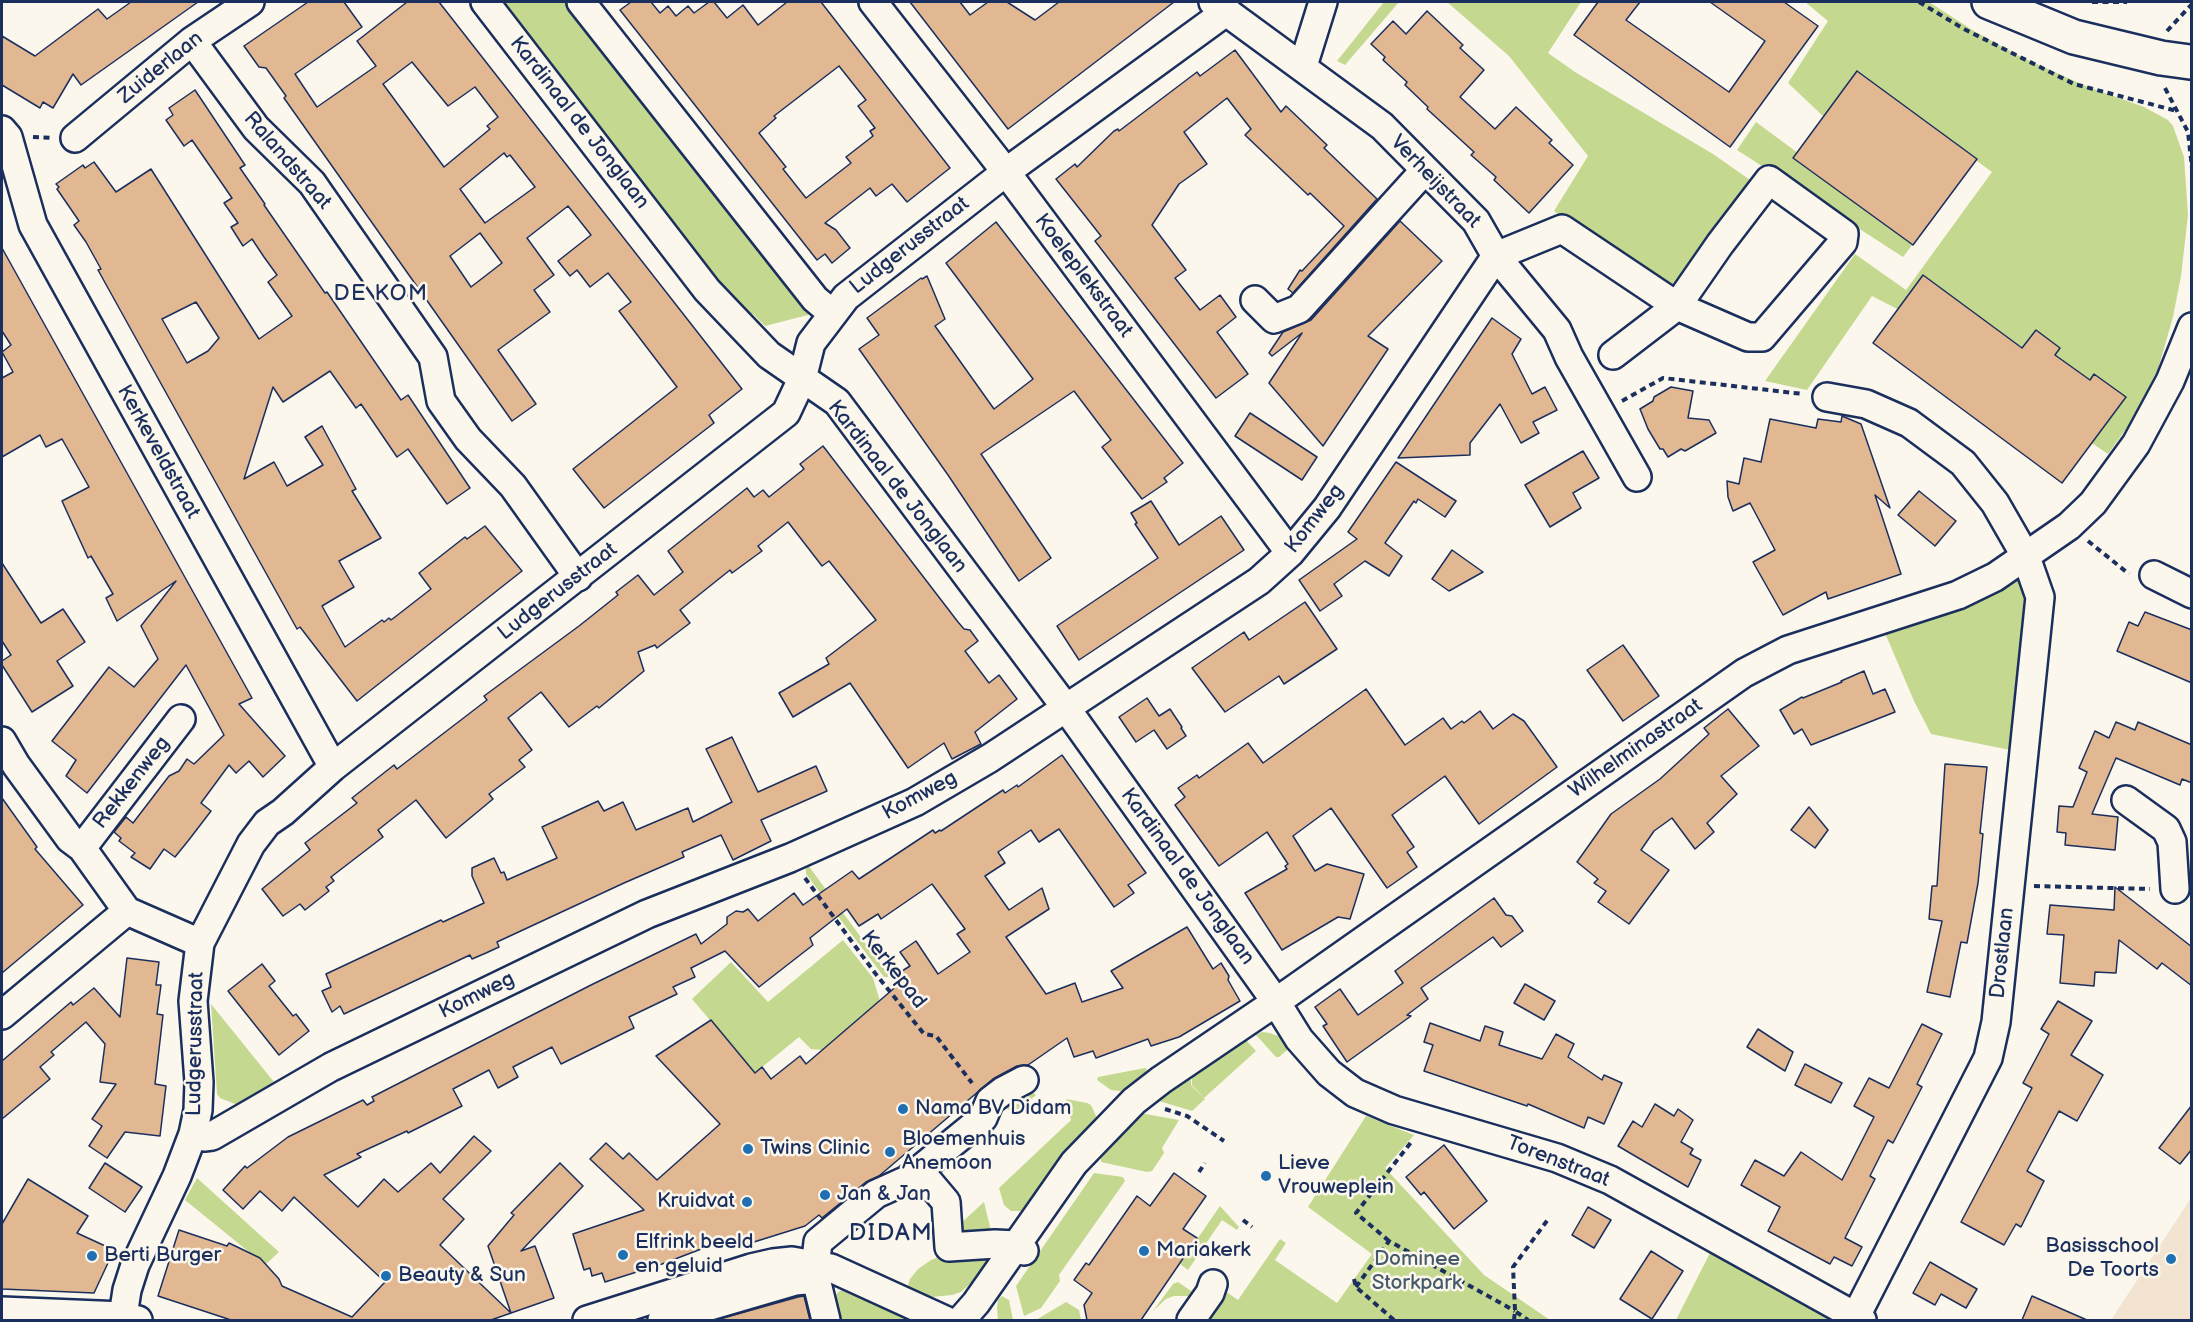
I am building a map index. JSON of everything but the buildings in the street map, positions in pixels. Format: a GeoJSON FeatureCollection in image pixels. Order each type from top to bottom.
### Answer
{"type":"FeatureCollection","features":[{"type":"Feature","properties":{"kind":"main road"},"geometry":{"type":"LineString","coordinates":[[1989,2],[2074,37],[2191,66]]}},
{"type":"Feature","properties":{"kind":"street","name":"Zuiderlaan"},"geometry":{"type":"LineString","coordinates":[[75,138],[192,40],[250,2]]}},
{"type":"Feature","properties":{"kind":"street","name":"Kardinaal de Jonglaan"},"geometry":{"type":"LineString","coordinates":[[485,2],[707,290],[769,355],[837,402],[1066,708],[1276,1002]]}},
{"type":"Feature","properties":{"kind":"street","name":"Koeleplekstraat"},"geometry":{"type":"LineString","coordinates":[[873,2],[1006,172],[1290,553]]}},
{"type":"Feature","properties":{"kind":"street"},"geometry":{"type":"LineString","coordinates":[[1303,66],[1323,2]]}},
{"type":"Feature","properties":{"kind":"street"},"geometry":{"type":"LineString","coordinates":[[589,4],[815,299],[833,314]]}},
{"type":"Feature","properties":{"kind":"street","name":"Ludgerusstraat"},"geometry":{"type":"LineString","coordinates":[[130,1318],[128,1290],[135,1265],[177,1176],[193,1134],[198,1110],[199,1082],[193,1001],[200,942],[251,844],[267,823],[283,812],[333,766],[786,413],[802,379],[811,343],[846,297],[1220,6]]}},
{"type":"Feature","properties":{"kind":"street","name":"Verheijstraat"},"geometry":{"type":"LineString","coordinates":[[1220,6],[1382,126],[1476,221],[1496,256],[1557,330],[1569,357],[1637,477]]}},
{"type":"Feature","properties":{"kind":"street","name":"Ralandstraat"},"geometry":{"type":"LineString","coordinates":[[192,40],[256,128],[312,183],[433,357],[441,401],[468,439],[513,486],[578,576]]}},
{"type":"Feature","properties":{"kind":"street","name":"Kerkeveldstraat"},"geometry":{"type":"LineString","coordinates":[[5,133],[33,225],[333,766]]}},
{"type":"Feature","properties":{"kind":"street"},"geometry":{"type":"LineString","coordinates":[[1255,300],[1275,319],[1299,309],[1425,170]]}},
{"type":"Feature","properties":{"kind":"street"},"geometry":{"type":"LineString","coordinates":[[1496,256],[1562,229],[1677,306],[1748,337],[1762,337],[1843,242],[1844,234],[1769,180],[1720,244],[1677,306],[1613,355]]}},
{"type":"Feature","properties":{"kind":"street","name":"Komweg"},"geometry":{"type":"LineString","coordinates":[[193,1134],[204,1137],[212,1136],[331,1067],[647,914],[790,858],[915,801],[990,758],[1259,581],[1290,553],[1327,508],[1496,256]]}},
{"type":"Feature","properties":{"kind":"street","name":"Wilhelminastraat"},"geometry":{"type":"LineString","coordinates":[[1276,1002],[1744,673],[1788,650],[1958,595],[1995,577],[2069,526],[2092,503],[2136,444],[2170,381],[2192,327]]}},
{"type":"Feature","properties":{"kind":"street","name":"Drostlaan"},"geometry":{"type":"LineString","coordinates":[[1827,397],[1866,404],[1909,423],[1963,463],[1995,503],[2026,556],[2040,597],[1996,1022],[1988,1058],[1858,1319]]}},
{"type":"Feature","properties":{"kind":"street"},"geometry":{"type":"LineString","coordinates":[[2154,575],[2192,594]]}},
{"type":"Feature","properties":{"kind":"street","name":"Rekkenweg"},"geometry":{"type":"LineString","coordinates":[[82,848],[181,719]]}},
{"type":"Feature","properties":{"kind":"street","name":"Rekkenweg"},"geometry":{"type":"LineString","coordinates":[[2,741],[16,765],[70,840],[82,848],[127,911]]}},
{"type":"Feature","properties":{"kind":"street"},"geometry":{"type":"LineString","coordinates":[[2126,800],[2166,829],[2172,842],[2172,889]]}},
{"type":"Feature","properties":{"kind":"street"},"geometry":{"type":"LineString","coordinates":[[2,1015],[127,911],[200,942]]}},
{"type":"Feature","properties":{"kind":"street"},"geometry":{"type":"LineString","coordinates":[[961,1320],[1020,1248],[1074,1163],[1134,1101],[1276,1002]]}},
{"type":"Feature","properties":{"kind":"street","name":"Torenstraat"},"geometry":{"type":"LineString","coordinates":[[1276,1002],[1305,1046],[1341,1083],[1372,1101],[1429,1122],[1514,1144],[1557,1158],[1610,1180],[1858,1319]]}},
{"type":"Feature","properties":{"kind":"street"},"geometry":{"type":"LineString","coordinates":[[826,1320],[816,1268],[818,1242],[876,1194],[907,1180],[983,1119],[990,1101],[1003,1090],[1024,1080]]}},
{"type":"Feature","properties":{"kind":"street"},"geometry":{"type":"LineString","coordinates":[[919,1170],[946,1202],[949,1247],[984,1244],[1020,1248]]}},
{"type":"Feature","properties":{"kind":"street"},"geometry":{"type":"LineString","coordinates":[[587,1320],[751,1268],[792,1261],[831,1268],[945,1320]]}},
{"type":"Feature","properties":{"kind":"street"},"geometry":{"type":"LineString","coordinates":[[662,1320],[738,1310],[816,1268]]}},
{"type":"Feature","properties":{"kind":"street"},"geometry":{"type":"LineString","coordinates":[[1191,1320],[1210,1293],[1213,1284]]}},
{"type":"Feature","properties":{"kind":"street"},"geometry":{"type":"LineString","coordinates":[[2,1311],[130,1318]]}},
{"type":"Feature","properties":{"kind":"path"},"geometry":{"type":"LineString","coordinates":[[1919,2],[1964,29],[2074,84],[2177,111],[2190,133],[2192,168]]}},
{"type":"Feature","properties":{"kind":"path"},"geometry":{"type":"LineString","coordinates":[[2092,2],[2127,2]]}},
{"type":"Feature","properties":{"kind":"path"},"geometry":{"type":"LineString","coordinates":[[5,133],[75,138]]}},
{"type":"Feature","properties":{"kind":"path"},"geometry":{"type":"LineString","coordinates":[[1601,413],[1663,378],[1827,397]]}},
{"type":"Feature","properties":{"kind":"path"},"geometry":{"type":"LineString","coordinates":[[2069,526],[2147,587],[2154,575]]}},
{"type":"Feature","properties":{"kind":"path","name":"Kerkepad"},"geometry":{"type":"LineString","coordinates":[[790,858],[924,1035],[936,1036],[978,1091]]}},
{"type":"Feature","properties":{"kind":"path"},"geometry":{"type":"LineString","coordinates":[[2010,886],[2172,889]]}},
{"type":"Feature","properties":{"kind":"path"},"geometry":{"type":"LineString","coordinates":[[1134,1101],[1183,1113],[1224,1141]]}},
{"type":"Feature","properties":{"kind":"path"},"geometry":{"type":"LineString","coordinates":[[1429,1122],[1356,1213],[1389,1241],[1528,1320]]}},
{"type":"Feature","properties":{"kind":"path"},"geometry":{"type":"LineString","coordinates":[[1199,1172],[1205,1164]]}},
{"type":"Feature","properties":{"kind":"path"},"geometry":{"type":"LineString","coordinates":[[1514,1320],[1513,1267],[1549,1218]]}},
{"type":"Feature","properties":{"kind":"path"},"geometry":{"type":"LineString","coordinates":[[1243,1220],[1252,1227]]}},
{"type":"Feature","properties":{"kind":"path"},"geometry":{"type":"LineString","coordinates":[[1356,1287],[1389,1241]]}},
{"type":"Feature","properties":{"kind":"path"},"geometry":{"type":"LineString","coordinates":[[1354,1279],[1356,1287],[1394,1320]]}},
{"type":"Feature","properties":{"kind":"shaded area","name":"Basisschool De Toorts"},"geometry":{"type":"Polygon","coordinates":[[[2191,1198],[2191,1320],[2111,1320],[2191,1198]]]}},
{"type":"Feature","properties":{"kind":"green space"},"geometry":{"type":"Polygon","coordinates":[[[495,2],[566,2],[572,8],[573,14],[810,313],[765,326],[753,314],[748,318],[726,296],[495,2]]]}},
{"type":"Feature","properties":{"kind":"green space"},"geometry":{"type":"Polygon","coordinates":[[[1384,2],[1399,2],[1345,65],[1337,61],[1384,2]]]}},
{"type":"Feature","properties":{"kind":"green space"},"geometry":{"type":"Polygon","coordinates":[[[1447,2],[1581,2],[1548,53],[1575,72],[1713,154],[1753,182],[1670,293],[1554,211],[1588,156],[1509,56],[1447,2]]]}},
{"type":"Feature","properties":{"kind":"green space"},"geometry":{"type":"Polygon","coordinates":[[[1805,2],[1929,2],[1974,31],[2021,57],[2088,87],[2144,107],[2168,120],[2173,126],[2184,157],[2188,215],[2181,276],[2173,317],[2158,369],[2131,422],[2108,454],[1959,341],[1872,296],[1807,390],[1765,381],[1855,254],[1906,290],[1992,172],[1857,73],[1824,117],[1788,83],[1828,21],[1805,2]]]}},
{"type":"Feature","properties":{"kind":"green space"},"geometry":{"type":"Polygon","coordinates":[[[1756,122],[1913,244],[1903,257],[1737,150],[1756,122]]]}},
{"type":"Feature","properties":{"kind":"green space"},"geometry":{"type":"Polygon","coordinates":[[[2020,573],[2025,578],[2015,751],[1931,734],[1914,701],[1882,626],[2020,573]]]}},
{"type":"Feature","properties":{"kind":"green space"},"geometry":{"type":"Polygon","coordinates":[[[808,865],[890,977],[884,977],[806,874],[808,865]]]}},
{"type":"Feature","properties":{"kind":"green space"},"geometry":{"type":"Polygon","coordinates":[[[843,940],[873,978],[880,1001],[822,1050],[811,1049],[799,1037],[755,1073],[692,999],[731,962],[768,1002],[843,940]]]}},
{"type":"Feature","properties":{"kind":"green space"},"geometry":{"type":"Polygon","coordinates":[[[211,1004],[274,1082],[239,1104],[220,1098],[217,1094],[211,1004]]]}},
{"type":"Feature","properties":{"kind":"green space"},"geometry":{"type":"Polygon","coordinates":[[[1262,1032],[1281,1037],[1288,1046],[1287,1050],[1276,1057],[1256,1035],[1262,1032]]]}},
{"type":"Feature","properties":{"kind":"green space"},"geometry":{"type":"Polygon","coordinates":[[[1246,1040],[1256,1051],[1204,1098],[1192,1085],[1192,1077],[1246,1040]]]}},
{"type":"Feature","properties":{"kind":"green space"},"geometry":{"type":"Polygon","coordinates":[[[1147,1069],[1145,1075],[1126,1090],[1111,1090],[1097,1080],[1098,1077],[1147,1069]]]}},
{"type":"Feature","properties":{"kind":"green space"},"geometry":{"type":"Polygon","coordinates":[[[1191,1076],[1191,1085],[1205,1099],[1192,1111],[1159,1101],[1159,1097],[1191,1076]]]}},
{"type":"Feature","properties":{"kind":"green space"},"geometry":{"type":"Polygon","coordinates":[[[1030,1089],[1036,1095],[1015,1113],[1000,1105],[1030,1089]]]}},
{"type":"Feature","properties":{"kind":"green space"},"geometry":{"type":"Polygon","coordinates":[[[1066,1099],[1091,1105],[1096,1116],[1095,1121],[1060,1158],[1026,1208],[1021,1211],[1011,1211],[1004,1205],[999,1188],[1071,1120],[1066,1099]]]}},
{"type":"Feature","properties":{"kind":"green space"},"geometry":{"type":"Polygon","coordinates":[[[1140,1113],[1179,1120],[1162,1148],[1164,1153],[1152,1171],[1147,1172],[1101,1162],[1101,1154],[1140,1113]]]}},
{"type":"Feature","properties":{"kind":"green space","name":"Dominee Storkpark"},"geometry":{"type":"Polygon","coordinates":[[[1366,1116],[1414,1135],[1385,1168],[1484,1275],[1550,1320],[1200,1320],[1222,1289],[1238,1300],[1280,1239],[1286,1243],[1275,1260],[1337,1303],[1372,1254],[1308,1207],[1366,1116]]]}},
{"type":"Feature","properties":{"kind":"green space"},"geometry":{"type":"Polygon","coordinates":[[[1094,1173],[1123,1177],[1125,1181],[1059,1275],[1060,1281],[1041,1308],[1024,1316],[1016,1286],[1094,1173]]]}},
{"type":"Feature","properties":{"kind":"green space"},"geometry":{"type":"Polygon","coordinates":[[[197,1178],[279,1252],[265,1265],[185,1200],[197,1178]]]}},
{"type":"Feature","properties":{"kind":"green space"},"geometry":{"type":"Polygon","coordinates":[[[984,1202],[991,1231],[961,1240],[960,1224],[984,1202]]]}},
{"type":"Feature","properties":{"kind":"green space"},"geometry":{"type":"Polygon","coordinates":[[[1220,1206],[1239,1227],[1237,1230],[1222,1220],[1188,1270],[1180,1264],[1220,1206]]]}},
{"type":"Feature","properties":{"kind":"green space"},"geometry":{"type":"Polygon","coordinates":[[[1714,1245],[1817,1301],[1832,1320],[1676,1320],[1714,1245]]]}},
{"type":"Feature","properties":{"kind":"green space"},"geometry":{"type":"Polygon","coordinates":[[[942,1256],[991,1256],[973,1281],[961,1292],[932,1297],[907,1288],[910,1279],[918,1269],[942,1256]]]}},
{"type":"Feature","properties":{"kind":"green space"},"geometry":{"type":"Polygon","coordinates":[[[1178,1282],[1194,1293],[1193,1296],[1174,1296],[1166,1299],[1153,1311],[1173,1284],[1178,1282]]]}},
{"type":"Feature","properties":{"kind":"green space"},"geometry":{"type":"Polygon","coordinates":[[[845,1289],[912,1320],[837,1320],[834,1298],[838,1292],[845,1289]]]}},
{"type":"Feature","properties":{"kind":"green space"},"geometry":{"type":"Polygon","coordinates":[[[1002,1296],[1009,1300],[1013,1320],[998,1320],[998,1300],[1002,1296]]]}},
{"type":"Feature","properties":{"kind":"green space"},"geometry":{"type":"Polygon","coordinates":[[[1066,1302],[1079,1310],[1081,1320],[1036,1320],[1066,1302]]]}},
{"type":"Feature","properties":{"kind":"place","name":"Nama BV Didam"},"geometry":{"type":"Point","coordinates":[903,1109]}},
{"type":"Feature","properties":{"kind":"place","name":"Twins Clinic"},"geometry":{"type":"Point","coordinates":[748,1149]}},
{"type":"Feature","properties":{"kind":"place","name":"Bloemenhuis Anemoon"},"geometry":{"type":"Point","coordinates":[890,1152]}},
{"type":"Feature","properties":{"kind":"place","name":"Lieve Vrouweplein"},"geometry":{"type":"Point","coordinates":[1266,1176]}},
{"type":"Feature","properties":{"kind":"place","name":"Jan & Jan"},"geometry":{"type":"Point","coordinates":[825,1195]}},
{"type":"Feature","properties":{"kind":"place","name":"Kruidvat"},"geometry":{"type":"Point","coordinates":[747,1202]}},
{"type":"Feature","properties":{"kind":"place","name":"Mariakerk"},"geometry":{"type":"Point","coordinates":[1144,1251]}},
{"type":"Feature","properties":{"kind":"place","name":"Elfrink beeld en geluid"},"geometry":{"type":"Point","coordinates":[623,1255]}},
{"type":"Feature","properties":{"kind":"place","name":"Berti Burger"},"geometry":{"type":"Point","coordinates":[92,1256]}},
{"type":"Feature","properties":{"kind":"place","name":"Basisschool De Toorts"},"geometry":{"type":"Point","coordinates":[2171,1259]}},
{"type":"Feature","properties":{"kind":"place","name":"Beauty & Sun"},"geometry":{"type":"Point","coordinates":[386,1276]}},
{"type":"Feature","properties":{"kind":"district","name":"DE KOM"},"geometry":{"type":"Point","coordinates":[381,294]}},
{"type":"Feature","properties":{"kind":"district","name":"DIDAM"},"geometry":{"type":"Point","coordinates":[891,1234]}}]}
